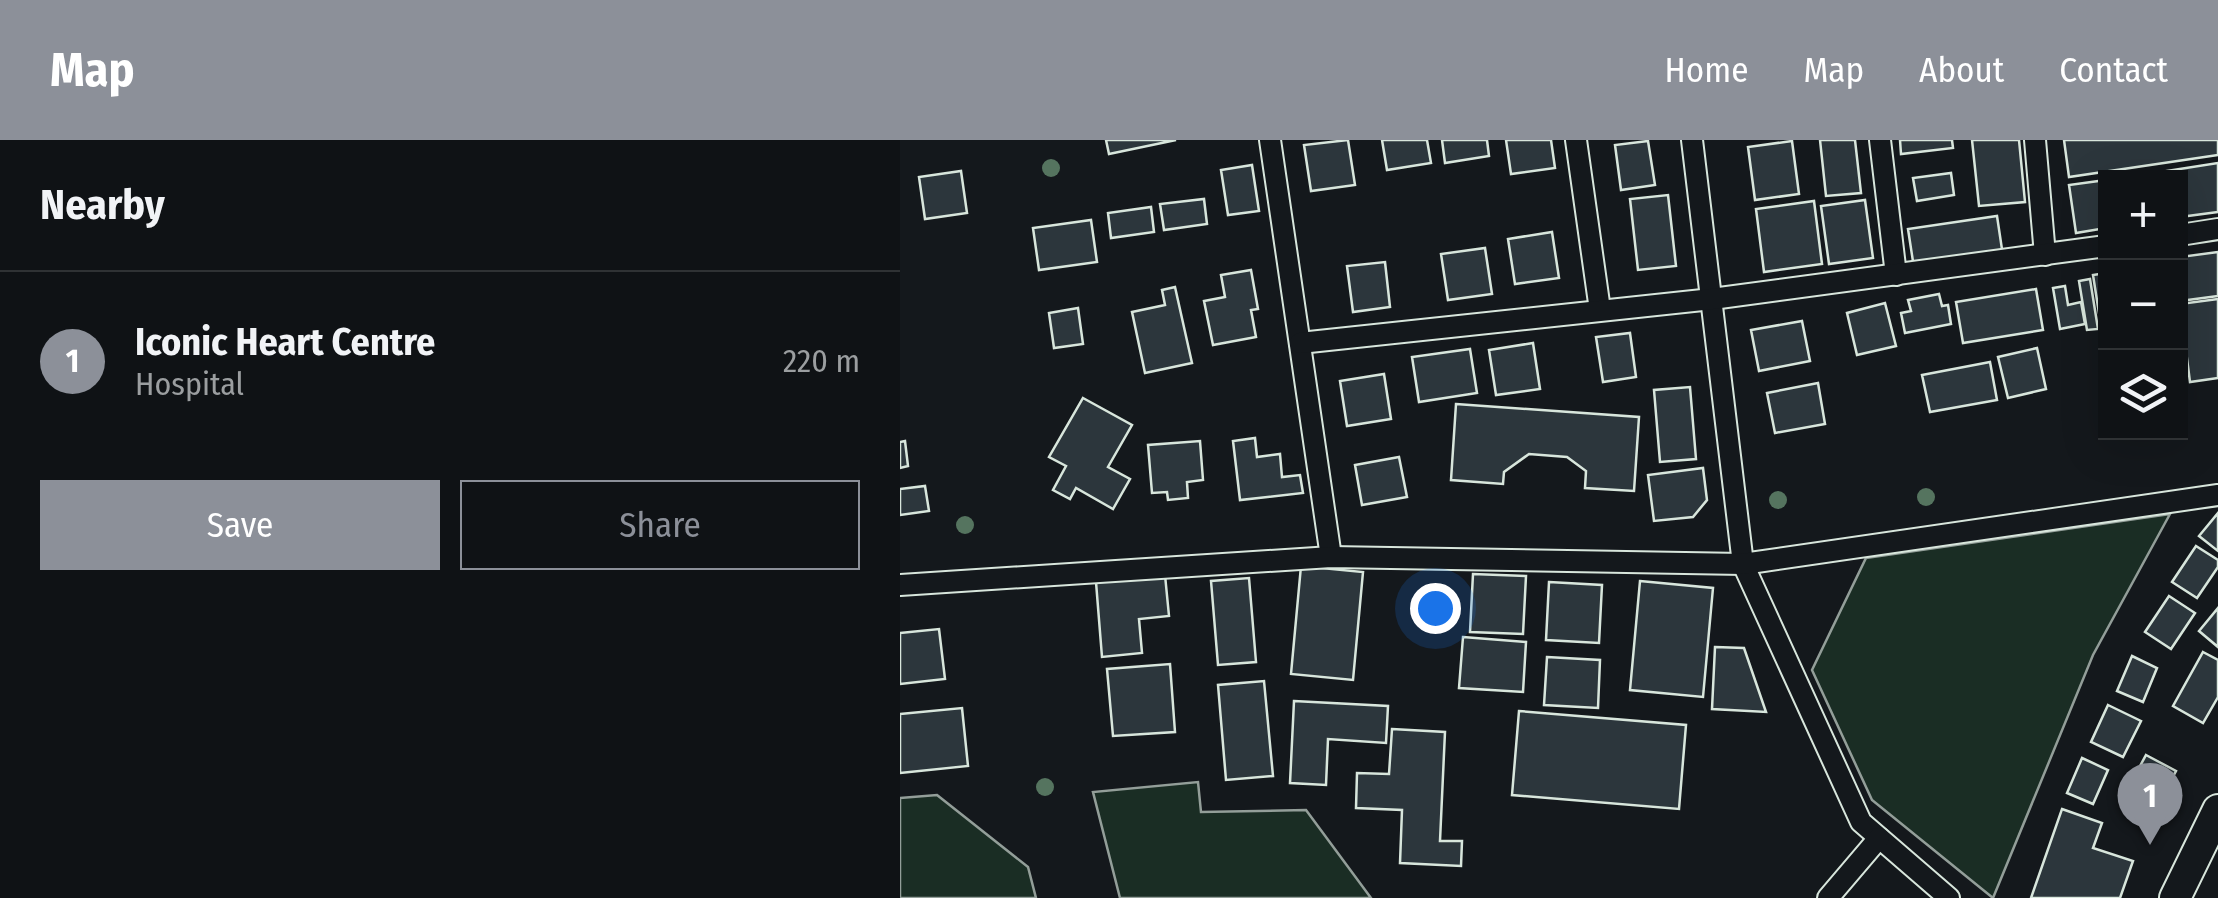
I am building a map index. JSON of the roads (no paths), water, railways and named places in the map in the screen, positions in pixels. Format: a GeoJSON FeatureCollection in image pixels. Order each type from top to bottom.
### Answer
{"type":"FeatureCollection","features":[{"type":"Feature","properties":{"kind":"street"},"geometry":{"type":"LineString","coordinates":[[1270,140],[1332,557]]}},
{"type":"Feature","properties":{"kind":"street"},"geometry":{"type":"LineString","coordinates":[[1576,140],[1600,310]]}},
{"type":"Feature","properties":{"kind":"street"},"geometry":{"type":"LineString","coordinates":[[1692,140],[1743,564],[1861,822],[1949,898]]}},
{"type":"Feature","properties":{"kind":"street"},"geometry":{"type":"LineString","coordinates":[[1880,140],[1896,274]]}},
{"type":"Feature","properties":{"kind":"street"},"geometry":{"type":"LineString","coordinates":[[2035,140],[2044,255]]}},
{"type":"Feature","properties":{"kind":"street"},"geometry":{"type":"LineString","coordinates":[[2188,234],[2218,229]]}},
{"type":"Feature","properties":{"kind":"street"},"geometry":{"type":"LineString","coordinates":[[1300,342],[1712,299],[2098,247]]}},
{"type":"Feature","properties":{"kind":"street"},"geometry":{"type":"LineString","coordinates":[[900,585],[1332,557],[1743,564],[2218,495]]}},
{"type":"Feature","properties":{"kind":"street"},"geometry":{"type":"LineString","coordinates":[[2175,898],[2218,810]]}},
{"type":"Feature","properties":{"kind":"street"},"geometry":{"type":"LineString","coordinates":[[1828,898],[1879,838]]}},
{"type":"Feature","properties":{"kind":"place","name":"Iconic Heart Centre"},"geometry":{"type":"Point","coordinates":[2150,845]}}]}
